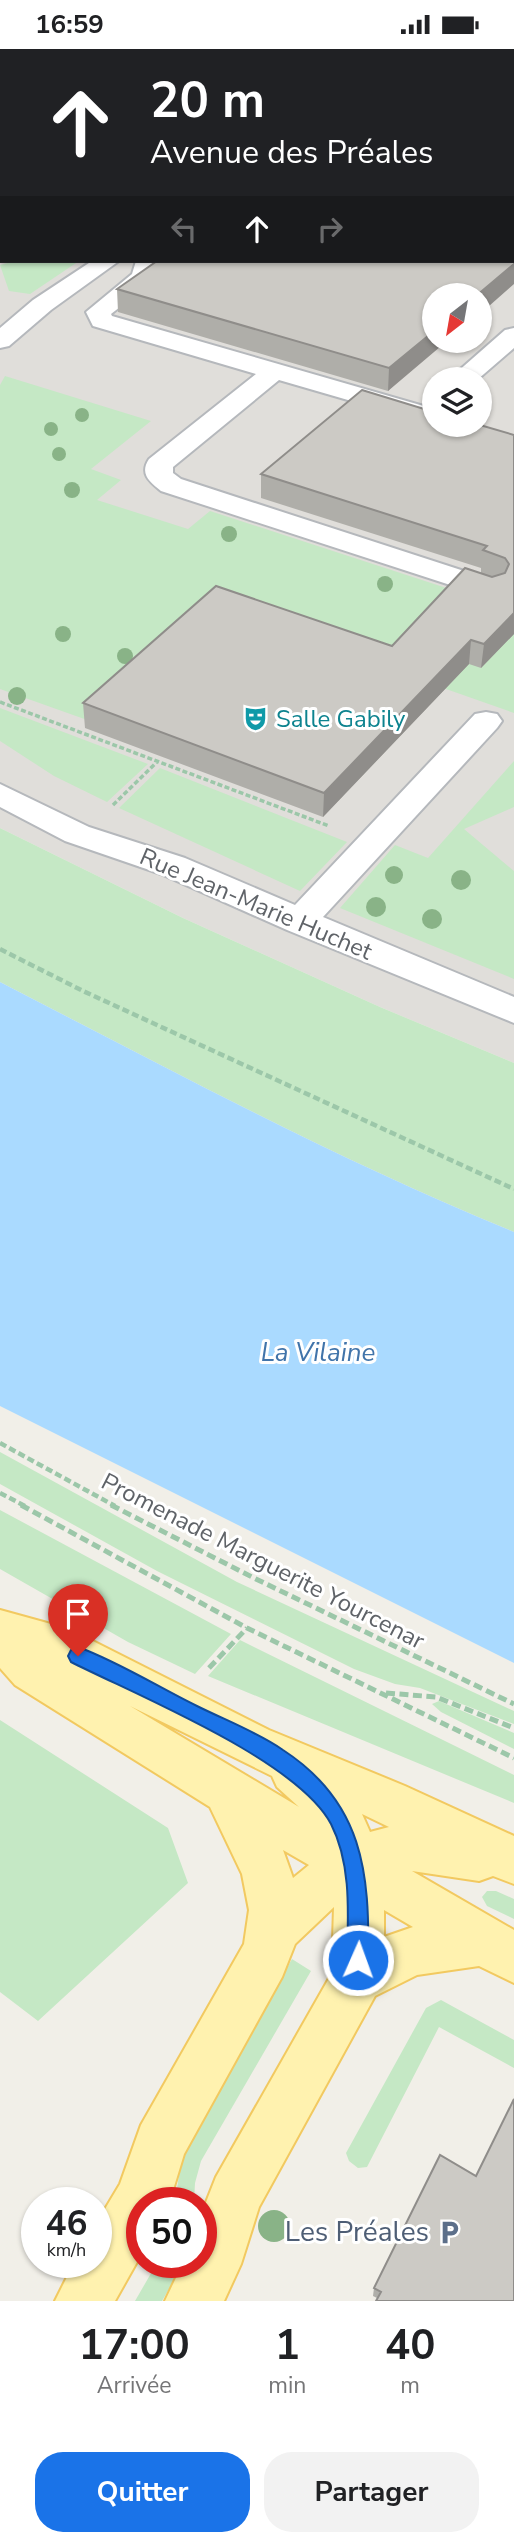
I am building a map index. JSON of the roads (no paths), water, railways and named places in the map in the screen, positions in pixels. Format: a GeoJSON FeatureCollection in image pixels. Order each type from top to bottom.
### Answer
{"type":"FeatureCollection","features":[{"type":"Feature","properties":{"kind":"main road"},"geometry":{"type":"LineString","coordinates":[[0,1630],[52,1643],[276,1756],[388,1802],[514,1863]]}},
{"type":"Feature","properties":{"kind":"main road"},"geometry":{"type":"LineString","coordinates":[[0,1636],[31,1670],[226,1791],[498,1949]]}},
{"type":"Feature","properties":{"kind":"main road"},"geometry":{"type":"LineString","coordinates":[[276,1756],[314,1789],[339,1818],[354,1865],[359,1912],[357,1978]]}},
{"type":"Feature","properties":{"kind":"main road"},"geometry":{"type":"LineString","coordinates":[[83,2301],[144,2196],[160,2144],[264,1959],[274,1930],[269,1881],[259,1846],[226,1791]]}},
{"type":"Feature","properties":{"kind":"main road"},"geometry":{"type":"LineString","coordinates":[[274,1930],[313,1892],[376,1854],[408,1847],[514,1863]]}},
{"type":"Feature","properties":{"kind":"main road"},"geometry":{"type":"LineString","coordinates":[[193,2301],[213,2264],[235,2196],[357,1978],[387,1958],[412,1951],[498,1949]]}},
{"type":"Feature","properties":{"kind":"street"},"geometry":{"type":"LineString","coordinates":[[0,341],[42,305],[104,263]]}},
{"type":"Feature","properties":{"kind":"street"},"geometry":{"type":"LineString","coordinates":[[146,263],[144,277],[98,312],[102,321],[275,371],[422,409]]}},
{"type":"Feature","properties":{"kind":"street"},"geometry":{"type":"LineString","coordinates":[[476,367],[514,335]]}},
{"type":"Feature","properties":{"kind":"street"},"geometry":{"type":"LineString","coordinates":[[275,371],[159,465],[159,476],[171,485],[491,589]]}},
{"type":"Feature","properties":{"kind":"street"},"geometry":{"type":"LineString","coordinates":[[299,922],[486,721]]}},
{"type":"Feature","properties":{"kind":"street","name":"Rue Jean-Marie Huchet"},"geometry":{"type":"LineString","coordinates":[[0,795],[77,834],[173,866],[299,922],[514,1011]]}},
{"type":"Feature","properties":{"kind":"water","name":"La Vilaine"},"geometry":{"type":"Polygon","coordinates":[[[0,982],[319,1144],[514,1232],[514,1663],[0,1406],[0,982]]]}},
{"type":"Feature","properties":{"kind":"place","name":"Salle Gabily"},"geometry":{"type":"Point","coordinates":[256,719]}},
{"type":"Feature","properties":{"kind":"place","name":"Les Préales"},"geometry":{"type":"Point","coordinates":[449,2232]}}]}
